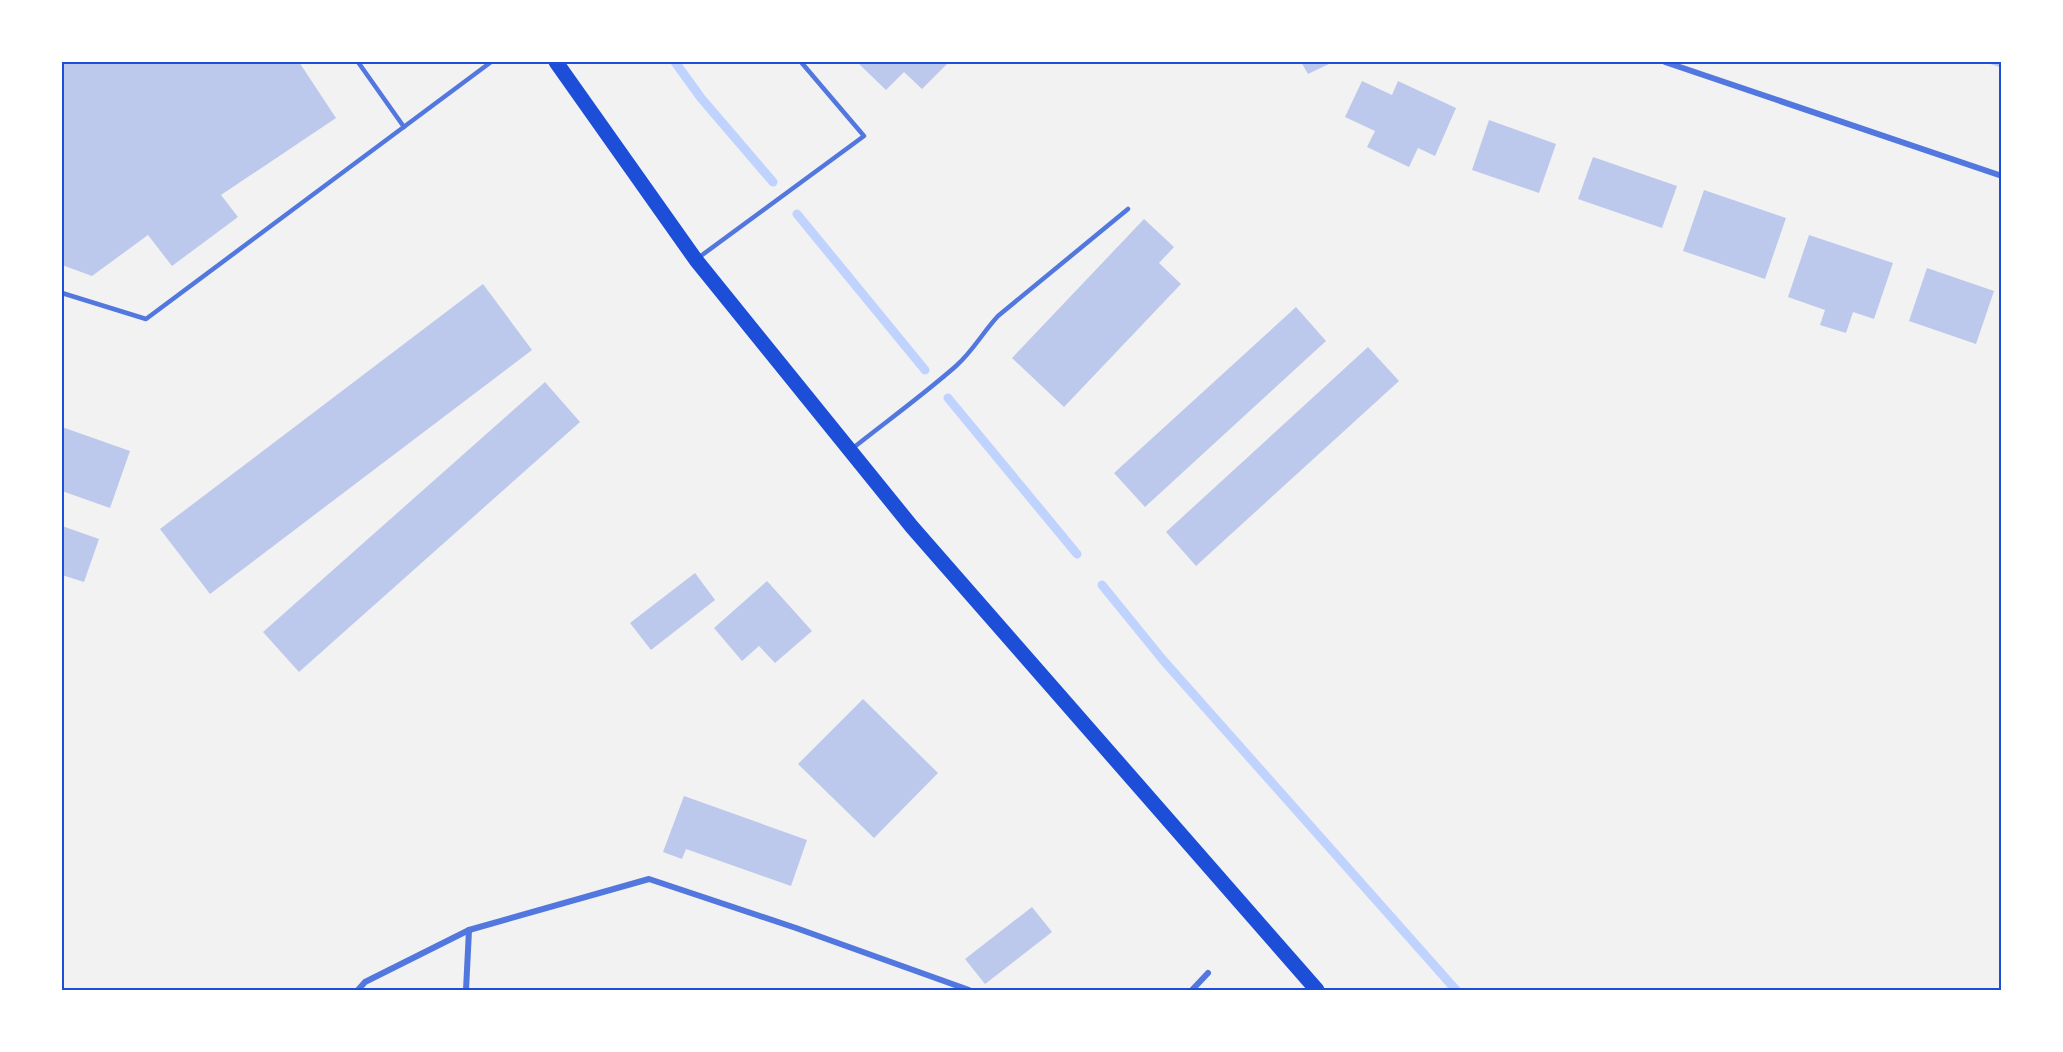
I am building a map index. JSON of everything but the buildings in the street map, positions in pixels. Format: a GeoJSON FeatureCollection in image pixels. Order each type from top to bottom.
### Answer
{"type":"FeatureCollection","features":[{"type":"Feature","properties":{"kind":"main road"},"geometry":{"type":"LineString","coordinates":[[556,62],[696,260],[912,527],[1317,990]]}},
{"type":"Feature","properties":{"kind":"street"},"geometry":{"type":"LineString","coordinates":[[1665,62],[2001,176]]}},
{"type":"Feature","properties":{"kind":"street"},"geometry":{"type":"LineString","coordinates":[[358,990],[365,982],[469,930],[649,879],[796,928],[969,990]]}},
{"type":"Feature","properties":{"kind":"street"},"geometry":{"type":"LineString","coordinates":[[466,990],[469,930]]}},
{"type":"Feature","properties":{"kind":"street"},"geometry":{"type":"LineString","coordinates":[[1192,990],[1209,973]]}},
{"type":"Feature","properties":{"kind":"lane"},"geometry":{"type":"LineString","coordinates":[[358,62],[404,127]]}},
{"type":"Feature","properties":{"kind":"lane"},"geometry":{"type":"LineString","coordinates":[[62,293],[146,319],[491,62]]}},
{"type":"Feature","properties":{"kind":"lane"},"geometry":{"type":"LineString","coordinates":[[696,260],[864,136],[801,62]]}},
{"type":"Feature","properties":{"kind":"lane"},"geometry":{"type":"LineString","coordinates":[[851,450],[956,366],[974,348],[984,331],[998,316],[1128,209]]}},
{"type":"Feature","properties":{"kind":"waterway"},"geometry":{"type":"LineString","coordinates":[[675,62],[701,98],[773,182]]}},
{"type":"Feature","properties":{"kind":"waterway"},"geometry":{"type":"LineString","coordinates":[[797,214],[925,370]]}},
{"type":"Feature","properties":{"kind":"waterway"},"geometry":{"type":"LineString","coordinates":[[948,398],[1077,554]]}},
{"type":"Feature","properties":{"kind":"waterway"},"geometry":{"type":"LineString","coordinates":[[1102,585],[1163,660],[1456,990]]}}]}
